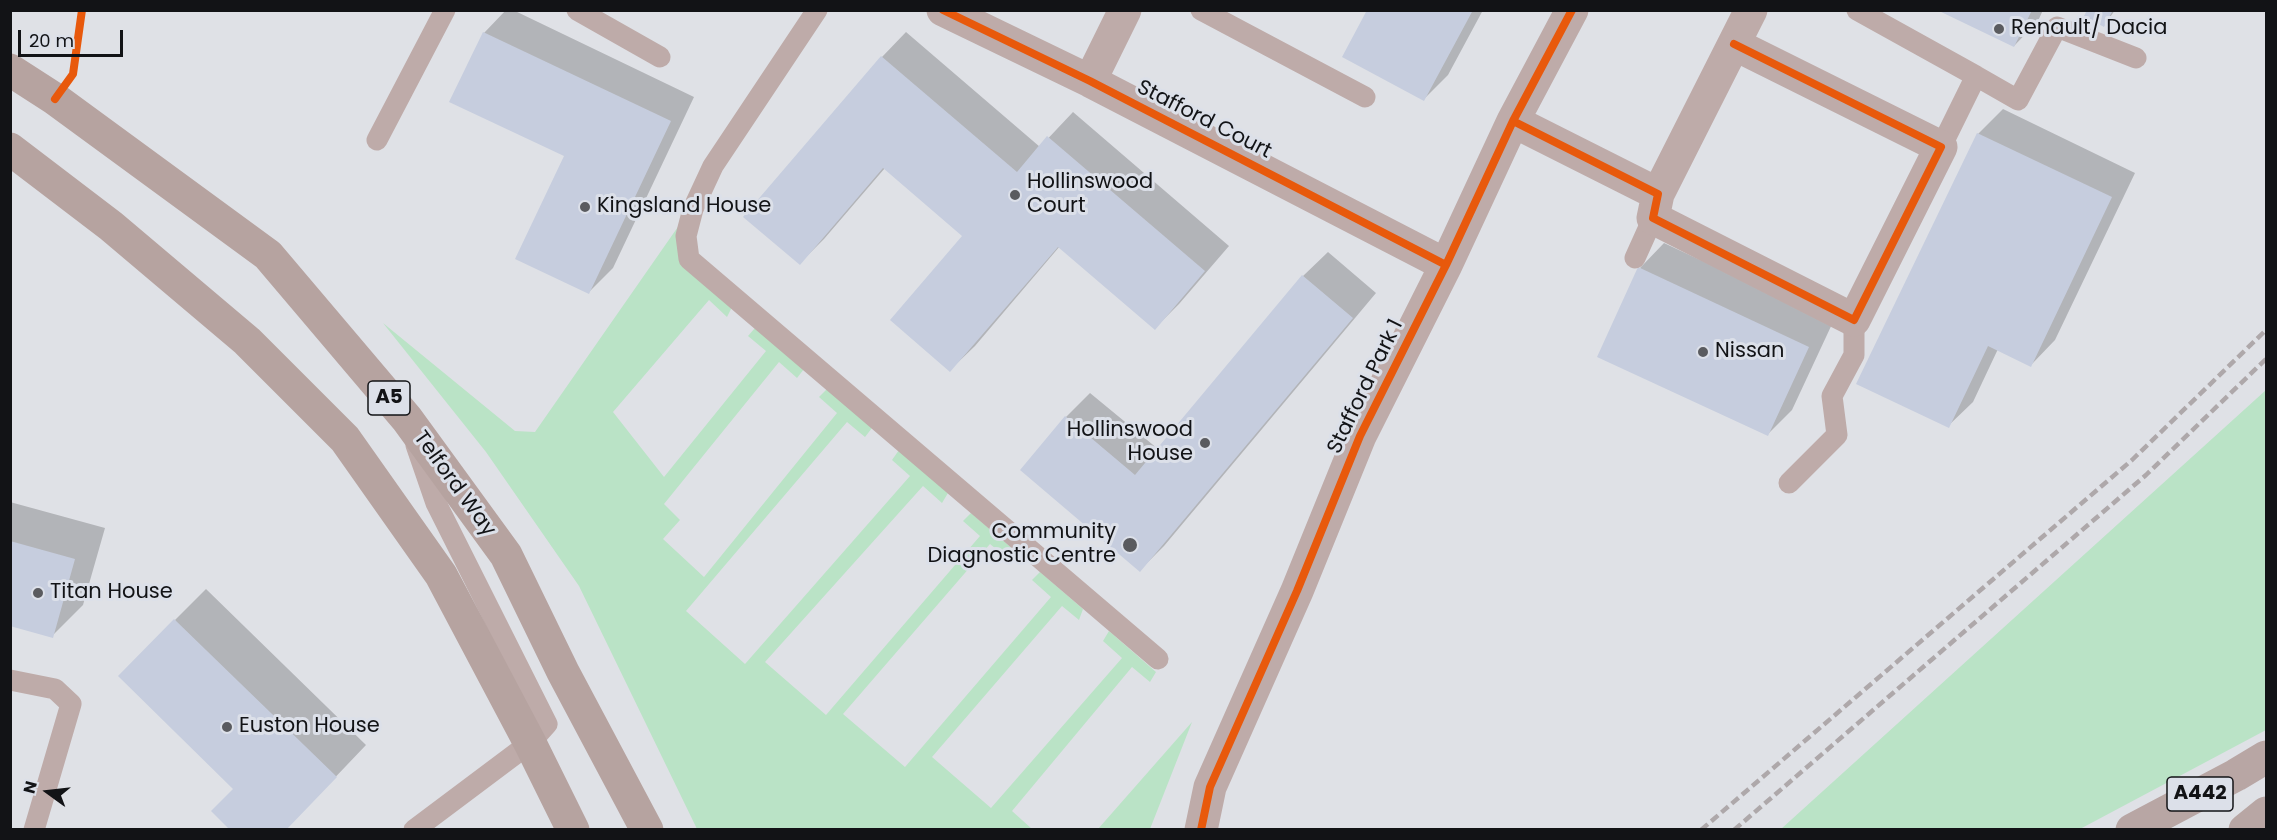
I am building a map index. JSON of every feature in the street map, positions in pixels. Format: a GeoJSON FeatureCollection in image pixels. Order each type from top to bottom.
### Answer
{"type":"FeatureCollection","features":[{"type":"Feature","properties":{"kind":"highway","name":"A442"},"geometry":{"type":"LineString","coordinates":[[2132,830],[2266,757]]}},
{"type":"Feature","properties":{"kind":"highway","name":"A442"},"geometry":{"type":"LineString","coordinates":[[2245,830],[2266,813]]}},
{"type":"Feature","properties":{"kind":"main road","name":"Telford Way"},"geometry":{"type":"LineString","coordinates":[[10,70],[55,99],[268,255],[407,419],[506,555],[563,672],[647,830]]}},
{"type":"Feature","properties":{"kind":"main road"},"geometry":{"type":"LineString","coordinates":[[10,149],[111,226],[247,341],[345,439],[441,576],[530,743],[573,830]]}},
{"type":"Feature","properties":{"kind":"street","name":"Stafford Court"},"geometry":{"type":"LineString","coordinates":[[943,10],[1090,81],[1446,266]]}},
{"type":"Feature","properties":{"kind":"street"},"geometry":{"type":"LineString","coordinates":[[1090,81],[1125,10]]}},
{"type":"Feature","properties":{"kind":"street","name":"Stafford Park 1"},"geometry":{"type":"LineString","coordinates":[[1210,787],[1297,591],[1360,436],[1446,266],[1513,121],[1572,10]]}},
{"type":"Feature","properties":{"kind":"street"},"geometry":{"type":"LineString","coordinates":[[1655,206],[1751,10]]}},
{"type":"Feature","properties":{"kind":"street"},"geometry":{"type":"LineString","coordinates":[[1513,121],[1655,206],[1854,320],[1941,147],[1734,44]]}},
{"type":"Feature","properties":{"kind":"street"},"geometry":{"type":"LineString","coordinates":[[1180,830],[1210,787]]}},
{"type":"Feature","properties":{"kind":"street"},"geometry":{"type":"LineString","coordinates":[[1201,830],[1210,787]]}},
{"type":"Feature","properties":{"kind":"lane"},"geometry":{"type":"LineString","coordinates":[[377,140],[445,10]]}},
{"type":"Feature","properties":{"kind":"lane"},"geometry":{"type":"LineString","coordinates":[[577,10],[660,57]]}},
{"type":"Feature","properties":{"kind":"lane"},"geometry":{"type":"LineString","coordinates":[[817,10],[713,166],[693,209],[686,236],[689,259],[1158,659]]}},
{"type":"Feature","properties":{"kind":"lane"},"geometry":{"type":"LineString","coordinates":[[1201,10],[1365,97]]}},
{"type":"Feature","properties":{"kind":"lane"},"geometry":{"type":"LineString","coordinates":[[1857,10],[2018,100],[2057,27],[2136,58]]}},
{"type":"Feature","properties":{"kind":"lane"},"geometry":{"type":"LineString","coordinates":[[1941,147],[1976,76]]}},
{"type":"Feature","properties":{"kind":"lane"},"geometry":{"type":"LineString","coordinates":[[1635,258],[1655,206]]}},
{"type":"Feature","properties":{"kind":"lane"},"geometry":{"type":"LineString","coordinates":[[1789,483],[1837,435],[1832,396],[1854,355],[1854,320]]}},
{"type":"Feature","properties":{"kind":"lane"},"geometry":{"type":"LineString","coordinates":[[407,419],[436,503],[547,724],[530,743],[414,830]]}},
{"type":"Feature","properties":{"kind":"lane"},"geometry":{"type":"LineString","coordinates":[[10,680],[55,689],[71,704],[34,830]]}},
{"type":"Feature","properties":{"kind":"green space"},"geometry":{"type":"Polygon","coordinates":[[[682,221],[693,250],[732,307],[727,317],[709,300],[613,412],[664,477],[766,351],[748,336],[755,328],[804,369],[797,378],[779,362],[664,504],[680,520],[663,539],[704,577],[837,413],[819,397],[827,389],[872,428],[865,437],[847,422],[686,611],[745,664],[910,476],[892,460],[899,450],[948,493],[942,503],[923,486],[765,662],[826,715],[980,536],[963,521],[971,513],[1014,550],[1008,559],[990,544],[843,714],[905,767],[1051,597],[1032,580],[1040,572],[1083,609],[1079,620],[1062,606],[932,757],[991,808],[1122,658],[1103,641],[1109,631],[1156,672],[1150,682],[1132,667],[1012,811],[1032,829],[697,829],[579,586],[486,452],[383,323],[515,431],[535,432],[682,221]]]}},
{"type":"Feature","properties":{"kind":"green space"},"geometry":{"type":"Polygon","coordinates":[[[2266,390],[2266,730],[2080,829],[1781,829],[2266,390]]]}},
{"type":"Feature","properties":{"kind":"green space"},"geometry":{"type":"Polygon","coordinates":[[[1192,722],[1150,829],[1098,829],[1192,722]]]}},
{"type":"Feature","properties":{"kind":"building"},"geometry":{"type":"Polygon","coordinates":[[[1367,10],[1473,10],[1424,101],[1342,57],[1367,10]]]}},
{"type":"Feature","properties":{"kind":"building","name":"Renault/ Dacia"},"geometry":{"type":"Polygon","coordinates":[[[1937,10],[2032,10],[2014,47],[1937,10]]]}},
{"type":"Feature","properties":{"kind":"building"},"geometry":{"type":"Polygon","coordinates":[[[2087,10],[2113,10],[2104,27],[2084,16],[2087,10]]]}},
{"type":"Feature","properties":{"kind":"building","name":"Kingsland House"},"geometry":{"type":"Polygon","coordinates":[[[483,32],[671,121],[589,294],[515,259],[564,156],[449,102],[483,32]]]}},
{"type":"Feature","properties":{"kind":"building","name":"Hollinswood Court"},"geometry":{"type":"Polygon","coordinates":[[[881,56],[1017,172],[1047,136],[1205,271],[1155,330],[1058,247],[950,372],[890,320],[962,236],[883,168],[800,265],[743,217],[881,56]]]}},
{"type":"Feature","properties":{"kind":"building"},"geometry":{"type":"Polygon","coordinates":[[[1977,133],[2112,197],[2031,367],[1988,346],[1949,428],[1856,384],[1977,133]]]}},
{"type":"Feature","properties":{"kind":"building","name":"Nissan"},"geometry":{"type":"Polygon","coordinates":[[[1638,267],[1809,347],[1768,436],[1597,357],[1638,267]]]}},
{"type":"Feature","properties":{"kind":"building","name":"Hollinswood House"},"geometry":{"type":"Polygon","coordinates":[[[1302,275],[1353,318],[1140,572],[1020,470],[1065,416],[1135,475],[1302,275]]]}},
{"type":"Feature","properties":{"kind":"building","name":"Titan House"},"geometry":{"type":"Polygon","coordinates":[[[10,541],[75,559],[53,638],[10,626],[10,541]]]}},
{"type":"Feature","properties":{"kind":"building","name":"Euston House"},"geometry":{"type":"Polygon","coordinates":[[[174,619],[337,777],[286,830],[230,830],[211,811],[233,789],[118,676],[174,619]]]}},
{"type":"Feature","properties":{"kind":"railway"},"geometry":{"type":"LineString","coordinates":[[1701,830],[2132,460],[2266,330]]}},
{"type":"Feature","properties":{"kind":"railway"},"geometry":{"type":"LineString","coordinates":[[1734,830],[2146,475],[2266,359]]}},
{"type":"Feature","properties":{"kind":"cycle path"},"geometry":{"type":"LineString","coordinates":[[55,99],[73,74],[82,10]]}},
{"type":"Feature","properties":{"kind":"cycle path"},"geometry":{"type":"LineString","coordinates":[[943,10],[1090,81],[1446,265]]}},
{"type":"Feature","properties":{"kind":"cycle path"},"geometry":{"type":"LineString","coordinates":[[1201,830],[1210,787],[1297,591],[1360,436],[1446,265],[1513,121],[1572,10]]}},
{"type":"Feature","properties":{"kind":"cycle path"},"geometry":{"type":"LineString","coordinates":[[1513,121],[1658,194],[1653,218],[1854,320],[1941,147],[1734,44]]}},
{"type":"Feature","properties":{"kind":"place","name":"Renault/ Dacia"},"geometry":{"type":"Point","coordinates":[1999,29]}},
{"type":"Feature","properties":{"kind":"place","name":"Hollinswood Court"},"geometry":{"type":"Point","coordinates":[1015,195]}},
{"type":"Feature","properties":{"kind":"place","name":"Kingsland House"},"geometry":{"type":"Point","coordinates":[585,207]}},
{"type":"Feature","properties":{"kind":"place","name":"Nissan"},"geometry":{"type":"Point","coordinates":[1703,352]}},
{"type":"Feature","properties":{"kind":"place","name":"Hollinswood House"},"geometry":{"type":"Point","coordinates":[1205,443]}},
{"type":"Feature","properties":{"kind":"place","name":"Community Diagnostic Centre"},"geometry":{"type":"Point","coordinates":[1130,545]}},
{"type":"Feature","properties":{"kind":"place","name":"Titan House"},"geometry":{"type":"Point","coordinates":[38,593]}},
{"type":"Feature","properties":{"kind":"place","name":"Euston House"},"geometry":{"type":"Point","coordinates":[227,727]}}]}
